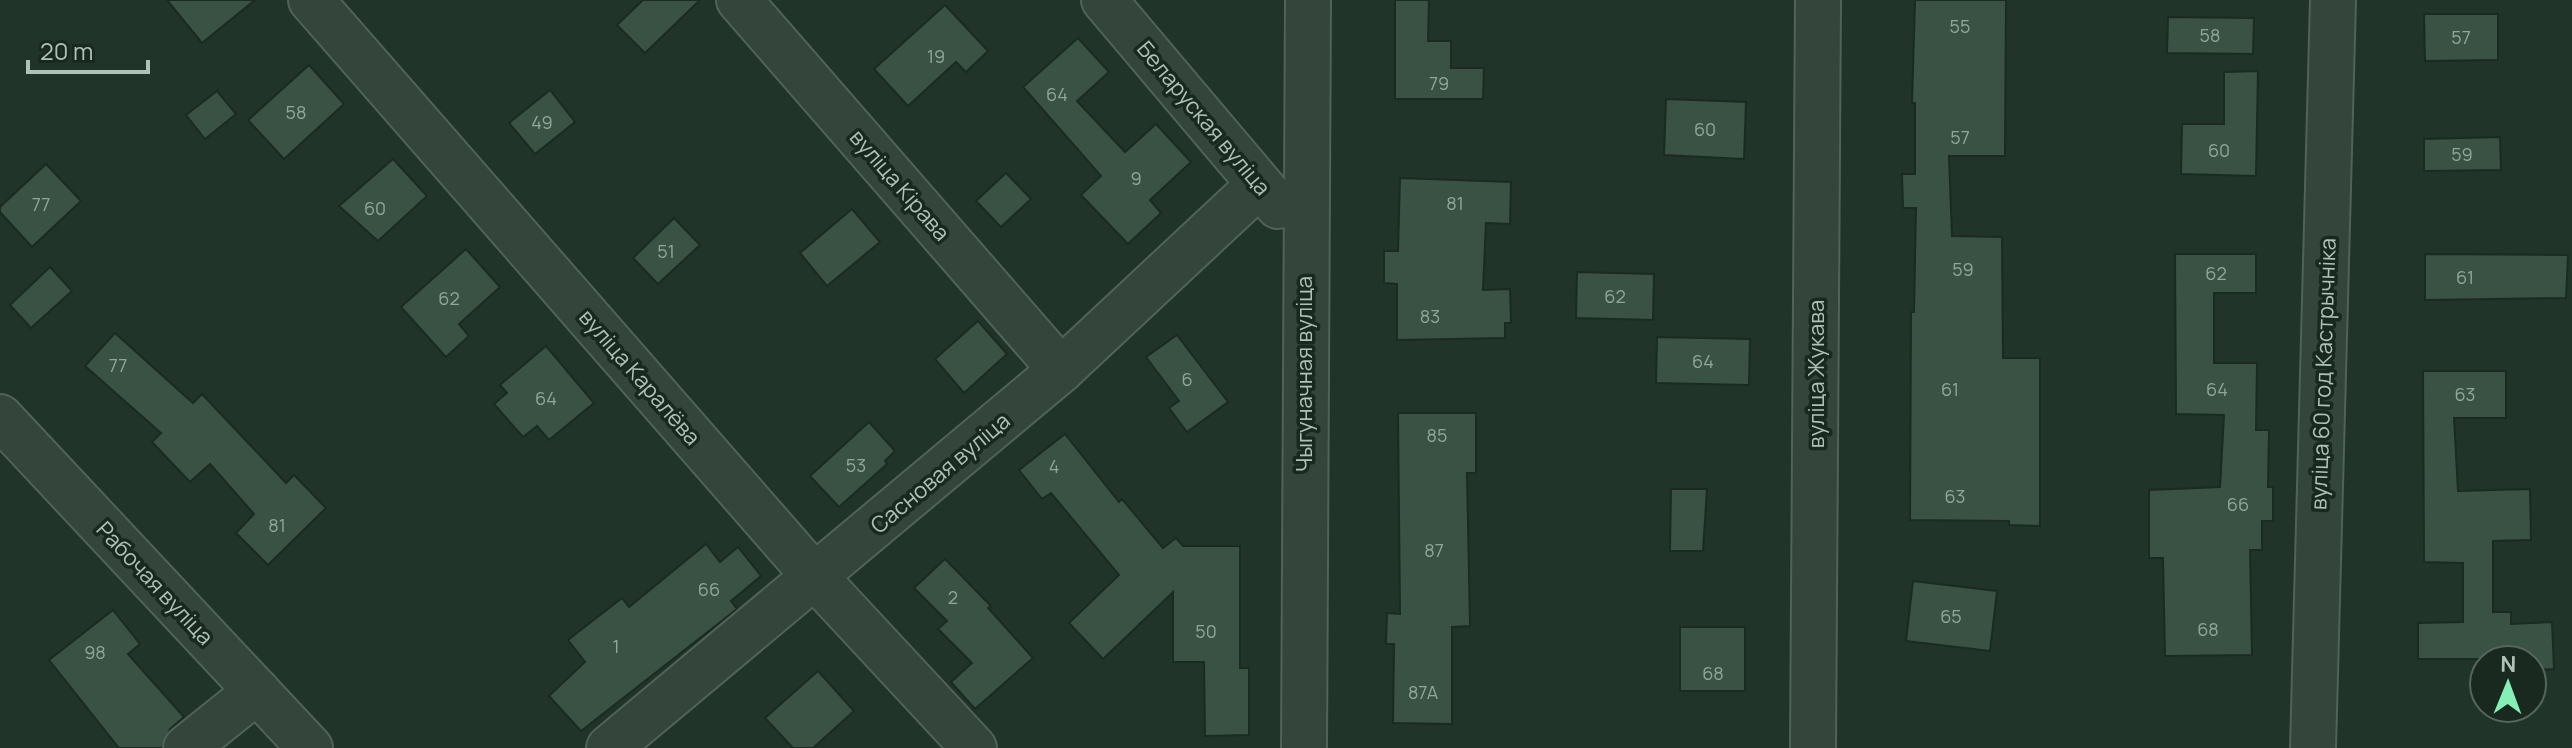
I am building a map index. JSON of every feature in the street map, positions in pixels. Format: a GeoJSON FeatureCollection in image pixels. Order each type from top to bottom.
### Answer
{"type":"FeatureCollection","features":[{"type":"Feature","properties":{"kind":"street","name":"вуліца Каралёва"},"geometry":{"type":"LineString","coordinates":[[311,0],[816,578],[974,748]]}},
{"type":"Feature","properties":{"kind":"street","name":"вуліца Кірава"},"geometry":{"type":"LineString","coordinates":[[739,0],[1061,370]]}},
{"type":"Feature","properties":{"kind":"street","name":"Беларуская вуліца"},"geometry":{"type":"LineString","coordinates":[[1104,0],[1304,235]]}},
{"type":"Feature","properties":{"kind":"street","name":"Чыгуначная вуліца"},"geometry":{"type":"LineString","coordinates":[[1304,748],[1304,235],[1308,0]]}},
{"type":"Feature","properties":{"kind":"street","name":"вуліца Жукава"},"geometry":{"type":"LineString","coordinates":[[1813,748],[1818,0]]}},
{"type":"Feature","properties":{"kind":"street","name":"вуліца 60 год Кастрычніка"},"geometry":{"type":"LineString","coordinates":[[2313,748],[2333,0]]}},
{"type":"Feature","properties":{"kind":"street","name":"Сасновая вуліца"},"geometry":{"type":"LineString","coordinates":[[609,748],[1061,370],[1259,185]]}},
{"type":"Feature","properties":{"kind":"street","name":"Рабочая вуліца"},"geometry":{"type":"LineString","coordinates":[[0,417],[310,748]]}},
{"type":"Feature","properties":{"kind":"street"},"geometry":{"type":"LineString","coordinates":[[186,748],[257,691]]}},
{"type":"Feature","properties":{"kind":"building"},"geometry":{"type":"Polygon","coordinates":[[[167,0],[255,0],[202,43],[167,0]]]}},
{"type":"Feature","properties":{"kind":"building"},"geometry":{"type":"Polygon","coordinates":[[[643,0],[700,0],[645,53],[617,25],[643,0]]]}},
{"type":"Feature","properties":{"kind":"building"},"geometry":{"type":"Polygon","coordinates":[[[1395,0],[1429,0],[1428,41],[1451,41],[1451,68],[1484,68],[1483,99],[1395,99],[1395,0]]]}},
{"type":"Feature","properties":{"kind":"building"},"geometry":{"type":"Polygon","coordinates":[[[1915,0],[2006,0],[2005,156],[1949,156],[1952,236],[2002,237],[2003,358],[2040,358],[2040,526],[2009,525],[2009,521],[1910,520],[1911,312],[1914,312],[1916,208],[1903,208],[1902,174],[1915,174],[1915,103],[1912,103],[1915,0]]]}},
{"type":"Feature","properties":{"kind":"building"},"geometry":{"type":"Polygon","coordinates":[[[945,5],[988,51],[966,72],[956,62],[908,106],[874,69],[945,5]]]}},
{"type":"Feature","properties":{"kind":"building"},"geometry":{"type":"Polygon","coordinates":[[[2424,14],[2498,14],[2498,60],[2425,61],[2424,14]]]}},
{"type":"Feature","properties":{"kind":"building"},"geometry":{"type":"Polygon","coordinates":[[[2168,17],[2254,18],[2253,54],[2167,53],[2168,17]]]}},
{"type":"Feature","properties":{"kind":"building"},"geometry":{"type":"Polygon","coordinates":[[[1078,38],[1109,72],[1077,101],[1125,152],[1156,124],[1191,162],[1150,200],[1161,213],[1128,244],[1081,195],[1101,176],[1023,87],[1078,38]]]}},
{"type":"Feature","properties":{"kind":"building"},"geometry":{"type":"Polygon","coordinates":[[[309,65],[344,104],[284,159],[248,120],[309,65]]]}},
{"type":"Feature","properties":{"kind":"building"},"geometry":{"type":"Polygon","coordinates":[[[2258,71],[2256,176],[2181,174],[2182,124],[2224,124],[2224,72],[2258,71]]]}},
{"type":"Feature","properties":{"kind":"building"},"geometry":{"type":"Polygon","coordinates":[[[550,90],[575,122],[535,154],[509,123],[550,90]]]}},
{"type":"Feature","properties":{"kind":"building"},"geometry":{"type":"Polygon","coordinates":[[[217,91],[236,114],[205,139],[186,115],[217,91]]]}},
{"type":"Feature","properties":{"kind":"building"},"geometry":{"type":"Polygon","coordinates":[[[1666,99],[1746,102],[1744,159],[1664,155],[1666,99]]]}},
{"type":"Feature","properties":{"kind":"building"},"geometry":{"type":"Polygon","coordinates":[[[2500,137],[2501,170],[2424,171],[2424,139],[2500,137]]]}},
{"type":"Feature","properties":{"kind":"building"},"geometry":{"type":"Polygon","coordinates":[[[393,159],[427,196],[378,241],[339,206],[393,159]]]}},
{"type":"Feature","properties":{"kind":"building"},"geometry":{"type":"Polygon","coordinates":[[[46,164],[81,201],[32,247],[0,212],[0,207],[46,164]]]}},
{"type":"Feature","properties":{"kind":"building"},"geometry":{"type":"Polygon","coordinates":[[[1006,173],[1031,199],[1001,227],[976,201],[1006,173]]]}},
{"type":"Feature","properties":{"kind":"building"},"geometry":{"type":"Polygon","coordinates":[[[1400,178],[1511,182],[1510,224],[1486,223],[1483,290],[1510,289],[1511,323],[1505,323],[1505,338],[1397,340],[1397,284],[1384,283],[1384,251],[1398,251],[1400,178]]]}},
{"type":"Feature","properties":{"kind":"building"},"geometry":{"type":"Polygon","coordinates":[[[852,209],[880,242],[827,286],[800,253],[852,209]]]}},
{"type":"Feature","properties":{"kind":"building"},"geometry":{"type":"Polygon","coordinates":[[[674,218],[700,245],[658,284],[633,258],[674,218]]]}},
{"type":"Feature","properties":{"kind":"building"},"geometry":{"type":"Polygon","coordinates":[[[466,249],[500,287],[459,324],[469,336],[446,357],[401,307],[466,249]]]}},
{"type":"Feature","properties":{"kind":"building"},"geometry":{"type":"Polygon","coordinates":[[[2175,254],[2256,254],[2256,293],[2214,293],[2214,363],[2257,363],[2256,430],[2269,430],[2268,487],[2273,487],[2273,521],[2262,521],[2262,550],[2250,550],[2252,655],[2165,656],[2163,558],[2149,558],[2149,490],[2220,487],[2224,415],[2176,414],[2175,254]]]}},
{"type":"Feature","properties":{"kind":"building"},"geometry":{"type":"Polygon","coordinates":[[[2425,254],[2568,255],[2566,298],[2425,300],[2425,254]]]}},
{"type":"Feature","properties":{"kind":"building"},"geometry":{"type":"Polygon","coordinates":[[[50,267],[72,291],[31,328],[10,305],[50,267]]]}},
{"type":"Feature","properties":{"kind":"building"},"geometry":{"type":"Polygon","coordinates":[[[1577,272],[1654,274],[1653,320],[1576,318],[1577,272]]]}},
{"type":"Feature","properties":{"kind":"building"},"geometry":{"type":"Polygon","coordinates":[[[978,321],[1007,354],[964,393],[935,359],[978,321]]]}},
{"type":"Feature","properties":{"kind":"building"},"geometry":{"type":"Polygon","coordinates":[[[115,333],[193,403],[202,394],[286,483],[294,475],[326,508],[268,565],[236,533],[254,514],[210,464],[190,482],[152,442],[161,433],[85,366],[115,333]]]}},
{"type":"Feature","properties":{"kind":"building"},"geometry":{"type":"Polygon","coordinates":[[[1177,335],[1228,402],[1187,432],[1169,408],[1179,401],[1146,357],[1177,335]]]}},
{"type":"Feature","properties":{"kind":"building"},"geometry":{"type":"Polygon","coordinates":[[[1657,337],[1750,339],[1749,385],[1656,383],[1657,337]]]}},
{"type":"Feature","properties":{"kind":"building"},"geometry":{"type":"Polygon","coordinates":[[[546,346],[594,403],[549,440],[537,426],[523,437],[494,404],[507,393],[500,385],[546,346]]]}},
{"type":"Feature","properties":{"kind":"building"},"geometry":{"type":"Polygon","coordinates":[[[2423,371],[2506,371],[2506,418],[2454,418],[2458,491],[2530,489],[2531,540],[2493,541],[2493,612],[2511,612],[2511,624],[2552,622],[2554,669],[2548,669],[2548,644],[2468,644],[2468,659],[2418,659],[2418,623],[2463,622],[2463,563],[2424,562],[2423,371]]]}},
{"type":"Feature","properties":{"kind":"building"},"geometry":{"type":"Polygon","coordinates":[[[1398,413],[1476,413],[1476,473],[1467,473],[1470,626],[1452,627],[1452,724],[1393,723],[1394,644],[1386,644],[1387,613],[1400,614],[1398,413]]]}},
{"type":"Feature","properties":{"kind":"building"},"geometry":{"type":"Polygon","coordinates":[[[869,422],[895,451],[885,461],[887,464],[839,507],[810,476],[869,422]]]}},
{"type":"Feature","properties":{"kind":"building"},"geometry":{"type":"Polygon","coordinates":[[[1065,434],[1119,502],[1122,499],[1163,548],[1176,538],[1183,546],[1240,546],[1240,668],[1249,668],[1249,735],[1205,736],[1204,662],[1173,662],[1173,592],[1103,659],[1069,623],[1119,575],[1051,493],[1042,499],[1019,470],[1065,434]]]}},
{"type":"Feature","properties":{"kind":"building"},"geometry":{"type":"Polygon","coordinates":[[[1671,489],[1707,489],[1703,551],[1670,551],[1671,489]]]}},
{"type":"Feature","properties":{"kind":"building"},"geometry":{"type":"Polygon","coordinates":[[[706,544],[720,562],[738,547],[761,576],[731,601],[737,609],[581,731],[549,696],[585,662],[568,640],[622,598],[629,607],[706,544]]]}},
{"type":"Feature","properties":{"kind":"building"},"geometry":{"type":"Polygon","coordinates":[[[945,559],[991,606],[988,608],[1033,658],[975,709],[951,682],[972,663],[938,629],[947,621],[914,588],[945,559]]]}},
{"type":"Feature","properties":{"kind":"building"},"geometry":{"type":"Polygon","coordinates":[[[1913,581],[1997,591],[1990,651],[1906,641],[1913,581]]]}},
{"type":"Feature","properties":{"kind":"building"},"geometry":{"type":"Polygon","coordinates":[[[113,610],[140,644],[128,654],[184,717],[170,729],[162,748],[119,748],[49,660],[113,610]]]}},
{"type":"Feature","properties":{"kind":"building"},"geometry":{"type":"Polygon","coordinates":[[[1680,627],[1745,627],[1745,691],[1680,691],[1680,627]]]}},
{"type":"Feature","properties":{"kind":"building"},"geometry":{"type":"Polygon","coordinates":[[[818,671],[854,711],[813,748],[793,748],[765,718],[818,671]]]}}]}
